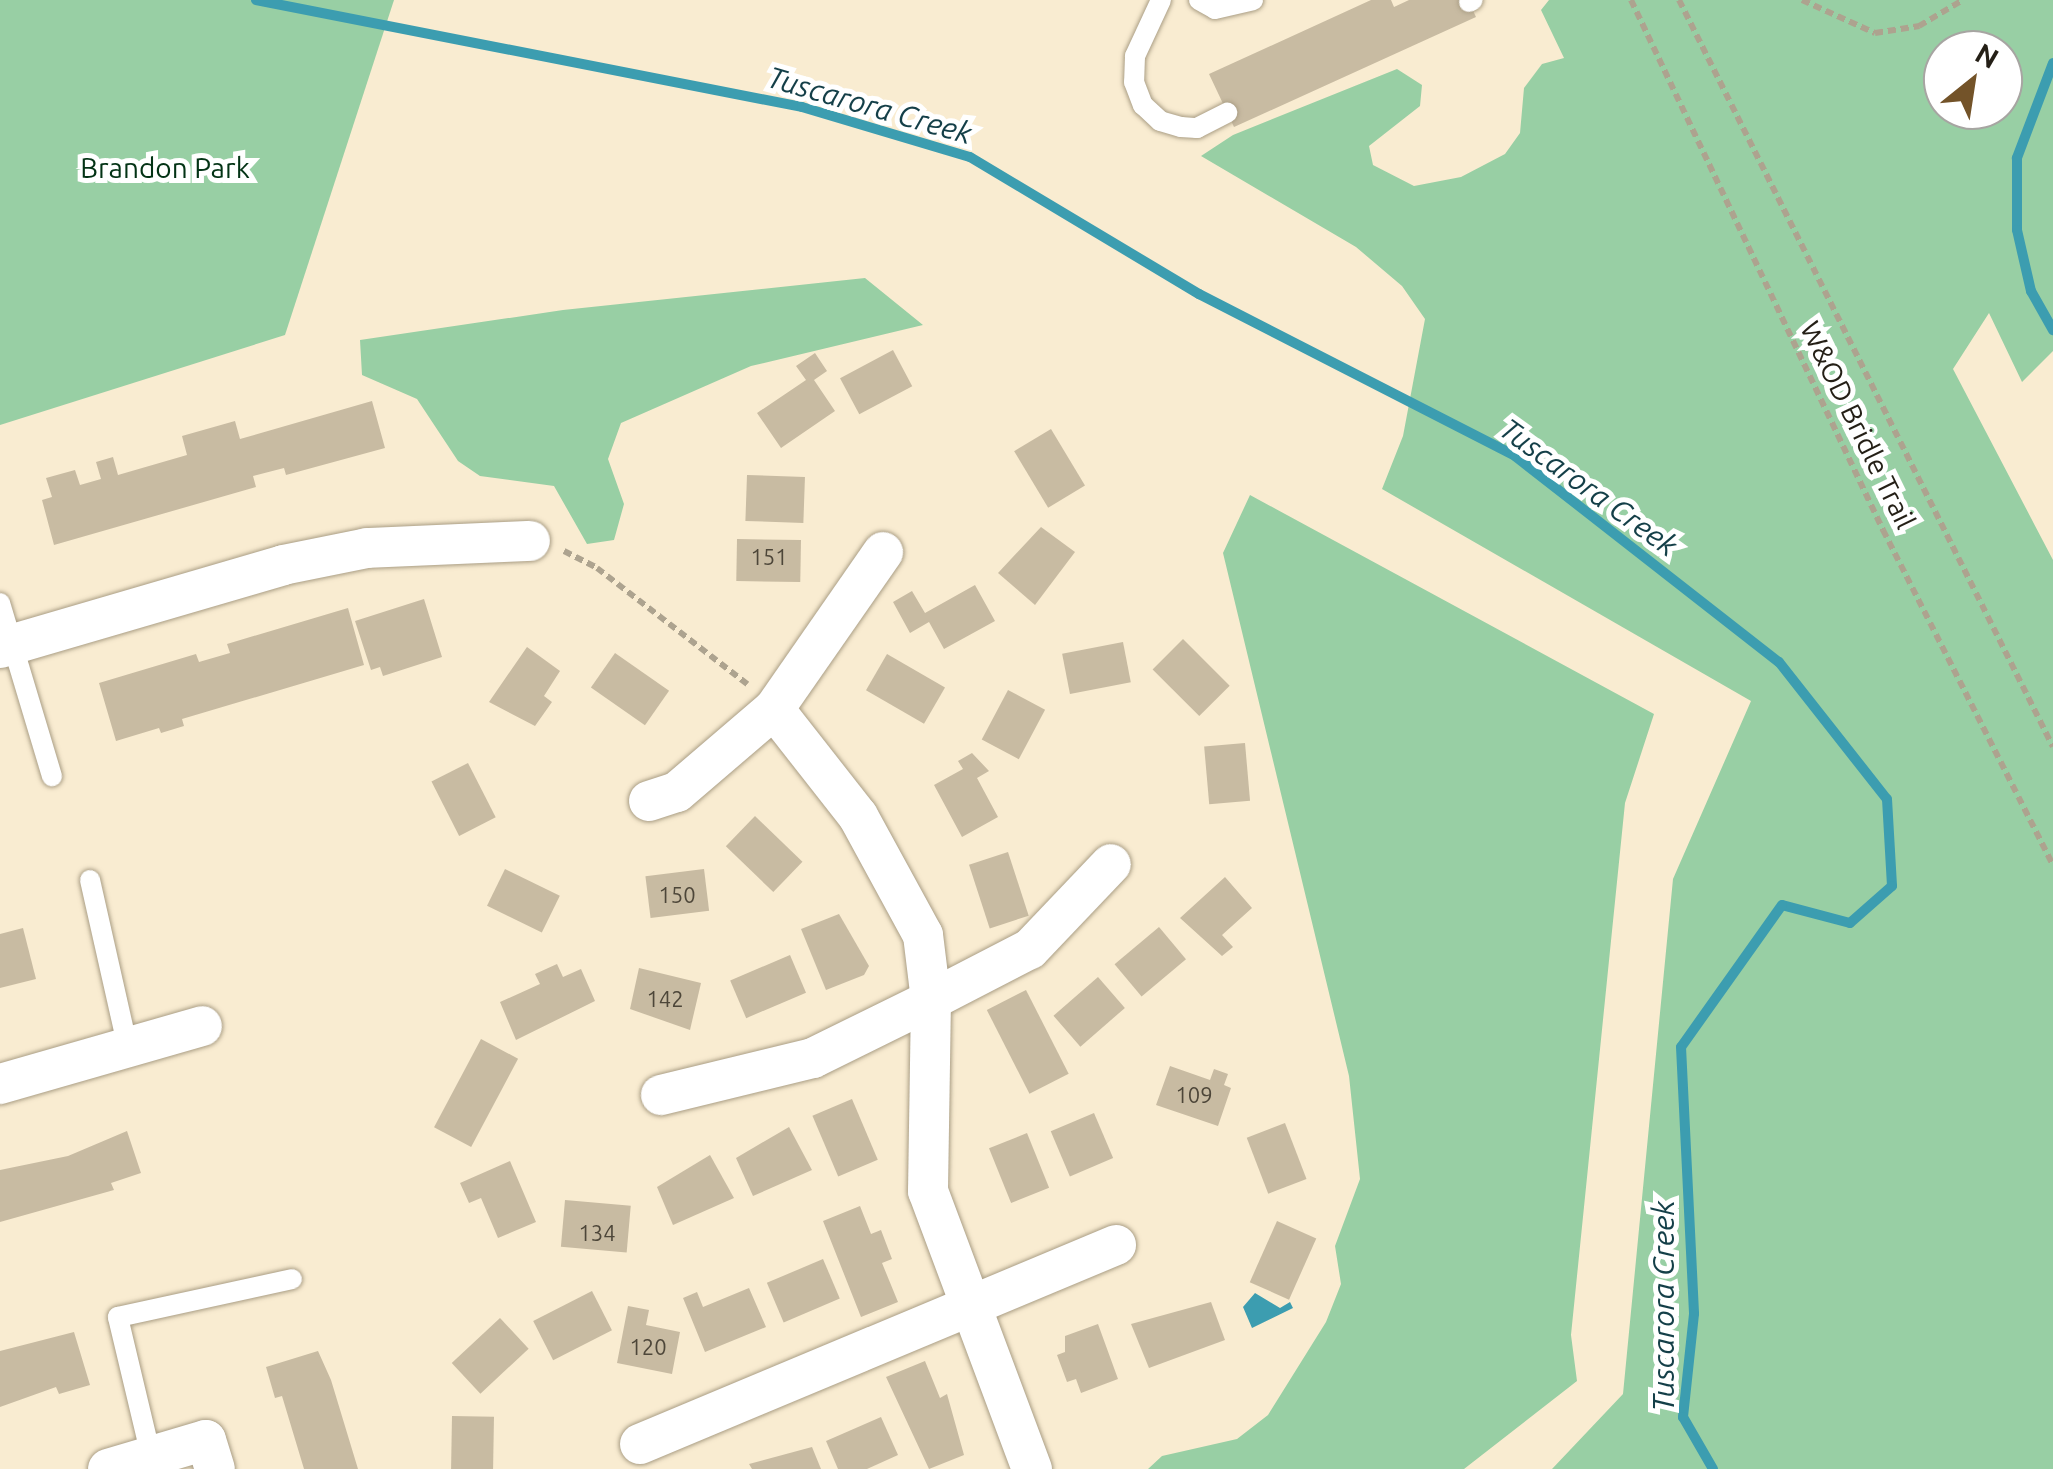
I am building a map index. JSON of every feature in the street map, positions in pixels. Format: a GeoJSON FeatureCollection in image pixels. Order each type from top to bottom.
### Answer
{"type":"FeatureCollection","features":[{"type":"Feature","properties":{"kind":"street"},"geometry":{"type":"LineString","coordinates":[[6,646],[283,566],[368,548],[530,541]]}},
{"type":"Feature","properties":{"kind":"street"},"geometry":{"type":"LineString","coordinates":[[650,801],[676,792],[774,708],[883,552]]}},
{"type":"Feature","properties":{"kind":"street"},"geometry":{"type":"LineString","coordinates":[[774,708],[886,857],[923,935],[930,1000],[928,1192],[966,1306],[1032,1469]]}},
{"type":"Feature","properties":{"kind":"street"},"geometry":{"type":"LineString","coordinates":[[661,1095],[813,1058],[1030,949],[1111,864]]}},
{"type":"Feature","properties":{"kind":"street"},"geometry":{"type":"LineString","coordinates":[[0,1084],[202,1026]]}},
{"type":"Feature","properties":{"kind":"street"},"geometry":{"type":"LineString","coordinates":[[640,1444],[1116,1245]]}},
{"type":"Feature","properties":{"kind":"street"},"geometry":{"type":"LineString","coordinates":[[108,1469],[206,1440],[214,1469]]}},
{"type":"Feature","properties":{"kind":"lane"},"geometry":{"type":"LineString","coordinates":[[1161,0],[1135,56],[1134,82],[1143,105],[1160,121],[1181,127],[1198,128],[1227,113]]}},
{"type":"Feature","properties":{"kind":"lane"},"geometry":{"type":"LineString","coordinates":[[1199,0],[1214,9],[1253,0]]}},
{"type":"Feature","properties":{"kind":"lane"},"geometry":{"type":"LineString","coordinates":[[0,603],[6,646],[52,776]]}},
{"type":"Feature","properties":{"kind":"lane"},"geometry":{"type":"LineString","coordinates":[[90,880],[128,1049]]}},
{"type":"Feature","properties":{"kind":"lane"},"geometry":{"type":"LineString","coordinates":[[151,1456],[118,1318],[292,1279]]}},
{"type":"Feature","properties":{"kind":"path","name":"W&OD Bridle Trail"},"geometry":{"type":"LineString","coordinates":[[1631,0],[1883,530],[2053,865]]}},
{"type":"Feature","properties":{"kind":"path"},"geometry":{"type":"LineString","coordinates":[[1679,0],[2053,747]]}},
{"type":"Feature","properties":{"kind":"path"},"geometry":{"type":"LineString","coordinates":[[1802,0],[1875,33],[1918,26],[1963,0]]}},
{"type":"Feature","properties":{"kind":"path"},"geometry":{"type":"LineString","coordinates":[[530,541],[597,568],[715,654],[774,708]]}},
{"type":"Feature","properties":{"kind":"green space","name":"Brandon Park"},"geometry":{"type":"Polygon","coordinates":[[[0,0],[394,0],[285,335],[0,425],[0,0]]]}},
{"type":"Feature","properties":{"kind":"green space"},"geometry":{"type":"Polygon","coordinates":[[[1549,0],[2053,0],[2053,351],[2022,382],[1989,313],[1953,369],[2053,560],[2053,1469],[1552,1469],[1623,1394],[1673,879],[1751,701],[1382,489],[1403,436],[1425,319],[1402,286],[1356,247],[1201,156],[1233,135],[1397,69],[1422,85],[1420,106],[1369,146],[1373,165],[1414,186],[1461,177],[1505,154],[1520,133],[1524,88],[1542,64],[1564,58],[1541,10],[1549,0]]]}},
{"type":"Feature","properties":{"kind":"green space"},"geometry":{"type":"Polygon","coordinates":[[[865,278],[923,325],[751,366],[621,423],[608,459],[624,504],[614,540],[587,544],[554,486],[480,476],[458,461],[417,399],[362,375],[360,340],[563,310],[865,278]]]}},
{"type":"Feature","properties":{"kind":"green space"},"geometry":{"type":"Polygon","coordinates":[[[1250,495],[1654,714],[1625,803],[1571,1335],[1577,1381],[1464,1469],[1148,1469],[1162,1456],[1237,1439],[1268,1415],[1326,1322],[1341,1284],[1335,1246],[1360,1179],[1349,1076],[1223,553],[1250,495]]]}},
{"type":"Feature","properties":{"kind":"water"},"geometry":{"type":"Polygon","coordinates":[[[1255,1293],[1280,1308],[1290,1302],[1293,1308],[1252,1328],[1243,1307],[1255,1293]]]}},
{"type":"Feature","properties":{"kind":"building"},"geometry":{"type":"Polygon","coordinates":[[[1371,0],[1391,0],[1394,7],[1409,0],[1468,0],[1476,17],[1234,127],[1209,74],[1371,0]]]}},
{"type":"Feature","properties":{"kind":"building"},"geometry":{"type":"Polygon","coordinates":[[[893,350],[912,386],[859,414],[840,378],[893,350]]]}},
{"type":"Feature","properties":{"kind":"building"},"geometry":{"type":"Polygon","coordinates":[[[815,353],[827,371],[814,380],[835,411],[781,448],[757,413],[806,380],[796,366],[815,353]]]}},
{"type":"Feature","properties":{"kind":"building"},"geometry":{"type":"Polygon","coordinates":[[[372,401],[385,448],[286,475],[284,468],[253,476],[256,487],[54,545],[42,500],[52,497],[46,478],[75,470],[80,485],[101,479],[96,462],[113,457],[118,475],[187,455],[182,436],[235,421],[240,439],[372,401]]]}},
{"type":"Feature","properties":{"kind":"building"},"geometry":{"type":"Polygon","coordinates":[[[1051,429],[1085,486],[1048,508],[1014,451],[1051,429]]]}},
{"type":"Feature","properties":{"kind":"building"},"geometry":{"type":"Polygon","coordinates":[[[747,475],[805,477],[803,523],[745,521],[747,475]]]}},
{"type":"Feature","properties":{"kind":"building"},"geometry":{"type":"Polygon","coordinates":[[[1041,527],[1075,552],[1035,605],[998,573],[1041,527]]]}},
{"type":"Feature","properties":{"kind":"building"},"geometry":{"type":"Polygon","coordinates":[[[737,539],[801,540],[800,582],[736,581],[737,539]]]}},
{"type":"Feature","properties":{"kind":"building"},"geometry":{"type":"Polygon","coordinates":[[[975,585],[995,621],[944,649],[929,622],[910,633],[893,602],[912,591],[925,613],[975,585]]]}},
{"type":"Feature","properties":{"kind":"building"},"geometry":{"type":"Polygon","coordinates":[[[424,599],[442,657],[383,676],[380,667],[371,670],[355,621],[424,599]]]}},
{"type":"Feature","properties":{"kind":"building"},"geometry":{"type":"Polygon","coordinates":[[[348,608],[364,665],[182,719],[184,726],[161,733],[159,728],[116,741],[99,683],[196,654],[199,662],[230,653],[227,644],[348,608]]]}},
{"type":"Feature","properties":{"kind":"building"},"geometry":{"type":"Polygon","coordinates":[[[1183,639],[1230,686],[1199,716],[1153,669],[1183,639]]]}},
{"type":"Feature","properties":{"kind":"building"},"geometry":{"type":"Polygon","coordinates":[[[1123,642],[1131,682],[1070,694],[1062,654],[1123,642]]]}},
{"type":"Feature","properties":{"kind":"building"},"geometry":{"type":"Polygon","coordinates":[[[527,647],[560,671],[544,696],[552,702],[535,726],[489,702],[527,647]]]}},
{"type":"Feature","properties":{"kind":"building"},"geometry":{"type":"Polygon","coordinates":[[[615,653],[669,691],[645,725],[591,687],[615,653]]]}},
{"type":"Feature","properties":{"kind":"building"},"geometry":{"type":"Polygon","coordinates":[[[887,654],[945,688],[924,724],[866,690],[887,654]]]}},
{"type":"Feature","properties":{"kind":"building"},"geometry":{"type":"Polygon","coordinates":[[[1008,690],[1045,710],[1019,759],[982,739],[1008,690]]]}},
{"type":"Feature","properties":{"kind":"building"},"geometry":{"type":"Polygon","coordinates":[[[1245,743],[1250,801],[1209,804],[1204,747],[1245,743]]]}},
{"type":"Feature","properties":{"kind":"building"},"geometry":{"type":"Polygon","coordinates":[[[972,753],[989,771],[977,778],[998,817],[962,837],[934,785],[963,769],[958,761],[972,753]]]}},
{"type":"Feature","properties":{"kind":"building"},"geometry":{"type":"Polygon","coordinates":[[[468,763],[496,817],[459,836],[431,782],[468,763]]]}},
{"type":"Feature","properties":{"kind":"building"},"geometry":{"type":"Polygon","coordinates":[[[755,816],[802,862],[773,892],[726,846],[755,816]]]}},
{"type":"Feature","properties":{"kind":"building"},"geometry":{"type":"Polygon","coordinates":[[[1008,852],[1029,916],[990,928],[969,865],[1008,852]]]}},
{"type":"Feature","properties":{"kind":"building"},"geometry":{"type":"Polygon","coordinates":[[[505,869],[560,896],[542,933],[487,906],[505,869]]]}},
{"type":"Feature","properties":{"kind":"building"},"geometry":{"type":"Polygon","coordinates":[[[704,869],[709,911],[651,918],[645,876],[704,869]]]}},
{"type":"Feature","properties":{"kind":"building"},"geometry":{"type":"Polygon","coordinates":[[[1225,877],[1252,908],[1222,935],[1233,947],[1222,956],[1180,918],[1225,877]]]}},
{"type":"Feature","properties":{"kind":"building"},"geometry":{"type":"Polygon","coordinates":[[[839,914],[869,966],[864,975],[826,990],[801,929],[839,914]]]}},
{"type":"Feature","properties":{"kind":"building"},"geometry":{"type":"Polygon","coordinates":[[[1159,927],[1186,959],[1142,996],[1115,964],[1159,927]]]}},
{"type":"Feature","properties":{"kind":"building"},"geometry":{"type":"Polygon","coordinates":[[[23,928],[36,979],[0,988],[0,934],[23,928]]]}},
{"type":"Feature","properties":{"kind":"building"},"geometry":{"type":"Polygon","coordinates":[[[790,955],[806,993],[746,1018],[730,980],[790,955]]]}},
{"type":"Feature","properties":{"kind":"building"},"geometry":{"type":"Polygon","coordinates":[[[557,964],[563,977],[581,969],[595,1001],[516,1040],[500,1002],[540,984],[535,974],[557,964]]]}},
{"type":"Feature","properties":{"kind":"building"},"geometry":{"type":"Polygon","coordinates":[[[639,968],[701,983],[690,1030],[630,1009],[639,968]]]}},
{"type":"Feature","properties":{"kind":"building"},"geometry":{"type":"Polygon","coordinates":[[[1098,977],[1125,1008],[1080,1047],[1053,1016],[1098,977]]]}},
{"type":"Feature","properties":{"kind":"building"},"geometry":{"type":"Polygon","coordinates":[[[1026,990],[1069,1074],[1029,1094],[987,1010],[1026,990]]]}},
{"type":"Feature","properties":{"kind":"building"},"geometry":{"type":"Polygon","coordinates":[[[481,1039],[518,1059],[471,1147],[434,1127],[481,1039]]]}},
{"type":"Feature","properties":{"kind":"building"},"geometry":{"type":"Polygon","coordinates":[[[1170,1066],[1210,1080],[1214,1069],[1228,1074],[1224,1085],[1231,1088],[1218,1126],[1156,1105],[1170,1066]]]}},
{"type":"Feature","properties":{"kind":"building"},"geometry":{"type":"Polygon","coordinates":[[[852,1099],[878,1160],[838,1177],[812,1116],[852,1099]]]}},
{"type":"Feature","properties":{"kind":"building"},"geometry":{"type":"Polygon","coordinates":[[[1094,1113],[1113,1158],[1070,1176],[1051,1131],[1094,1113]]]}},
{"type":"Feature","properties":{"kind":"building"},"geometry":{"type":"Polygon","coordinates":[[[1285,1123],[1307,1179],[1268,1194],[1247,1138],[1285,1123]]]}},
{"type":"Feature","properties":{"kind":"building"},"geometry":{"type":"Polygon","coordinates":[[[789,1127],[812,1170],[753,1196],[736,1158],[789,1127]]]}},
{"type":"Feature","properties":{"kind":"building"},"geometry":{"type":"Polygon","coordinates":[[[127,1131],[141,1173],[111,1183],[114,1190],[0,1222],[0,1170],[68,1156],[127,1131]]]}},
{"type":"Feature","properties":{"kind":"building"},"geometry":{"type":"Polygon","coordinates":[[[1027,1133],[1049,1188],[1011,1203],[989,1148],[1027,1133]]]}},
{"type":"Feature","properties":{"kind":"building"},"geometry":{"type":"Polygon","coordinates":[[[710,1155],[734,1198],[673,1225],[657,1187],[710,1155]]]}},
{"type":"Feature","properties":{"kind":"building"},"geometry":{"type":"Polygon","coordinates":[[[510,1161],[536,1222],[498,1238],[481,1198],[469,1203],[460,1183],[510,1161]]]}},
{"type":"Feature","properties":{"kind":"building"},"geometry":{"type":"Polygon","coordinates":[[[565,1200],[631,1206],[627,1253],[561,1247],[565,1200]]]}},
{"type":"Feature","properties":{"kind":"building"},"geometry":{"type":"Polygon","coordinates":[[[860,1206],[871,1234],[881,1230],[892,1259],[882,1263],[898,1302],[861,1317],[823,1221],[860,1206]]]}},
{"type":"Feature","properties":{"kind":"building"},"geometry":{"type":"Polygon","coordinates":[[[1277,1221],[1316,1238],[1289,1300],[1250,1282],[1277,1221]]]}},
{"type":"Feature","properties":{"kind":"building"},"geometry":{"type":"Polygon","coordinates":[[[823,1259],[840,1299],[784,1322],[767,1283],[823,1259]]]}},
{"type":"Feature","properties":{"kind":"building"},"geometry":{"type":"Polygon","coordinates":[[[749,1288],[766,1327],[705,1352],[683,1298],[697,1292],[703,1307],[749,1288]]]}},
{"type":"Feature","properties":{"kind":"building"},"geometry":{"type":"Polygon","coordinates":[[[592,1291],[612,1330],[553,1360],[533,1321],[592,1291]]]}},
{"type":"Feature","properties":{"kind":"building"},"geometry":{"type":"Polygon","coordinates":[[[1211,1302],[1225,1340],[1149,1368],[1131,1324],[1211,1302]]]}},
{"type":"Feature","properties":{"kind":"building"},"geometry":{"type":"Polygon","coordinates":[[[628,1306],[649,1310],[646,1325],[680,1332],[672,1374],[617,1363],[628,1306]]]}},
{"type":"Feature","properties":{"kind":"building"},"geometry":{"type":"Polygon","coordinates":[[[500,1318],[529,1349],[480,1394],[452,1363],[500,1318]]]}},
{"type":"Feature","properties":{"kind":"building"},"geometry":{"type":"Polygon","coordinates":[[[1098,1324],[1118,1379],[1081,1393],[1076,1379],[1067,1382],[1057,1355],[1065,1352],[1065,1336],[1098,1324]]]}},
{"type":"Feature","properties":{"kind":"building"},"geometry":{"type":"Polygon","coordinates":[[[74,1332],[90,1385],[59,1394],[56,1387],[0,1407],[0,1351],[74,1332]]]}},
{"type":"Feature","properties":{"kind":"building"},"geometry":{"type":"Polygon","coordinates":[[[318,1351],[331,1380],[358,1469],[304,1469],[282,1396],[275,1398],[266,1367],[318,1351]]]}},
{"type":"Feature","properties":{"kind":"building"},"geometry":{"type":"Polygon","coordinates":[[[925,1361],[940,1398],[947,1394],[964,1455],[929,1469],[886,1377],[925,1361]]]}},
{"type":"Feature","properties":{"kind":"building"},"geometry":{"type":"Polygon","coordinates":[[[452,1416],[494,1417],[493,1469],[451,1469],[452,1416]]]}},
{"type":"Feature","properties":{"kind":"building"},"geometry":{"type":"Polygon","coordinates":[[[881,1417],[898,1455],[867,1469],[838,1469],[826,1441],[881,1417]]]}},
{"type":"Feature","properties":{"kind":"building"},"geometry":{"type":"Polygon","coordinates":[[[812,1447],[821,1469],[752,1469],[749,1464],[812,1447]]]}},
{"type":"Feature","properties":{"kind":"waterway","name":"Tuscarora Creek"},"geometry":{"type":"LineString","coordinates":[[256,0],[802,107],[970,157],[1199,294],[1515,456],[1779,662],[1887,799],[1892,886],[1850,923],[1782,905],[1681,1047],[1694,1314],[1683,1417],[1713,1469]]}},
{"type":"Feature","properties":{"kind":"waterway"},"geometry":{"type":"LineString","coordinates":[[2053,63],[2017,158],[2017,230],[2031,291],[2053,330]]}}]}
